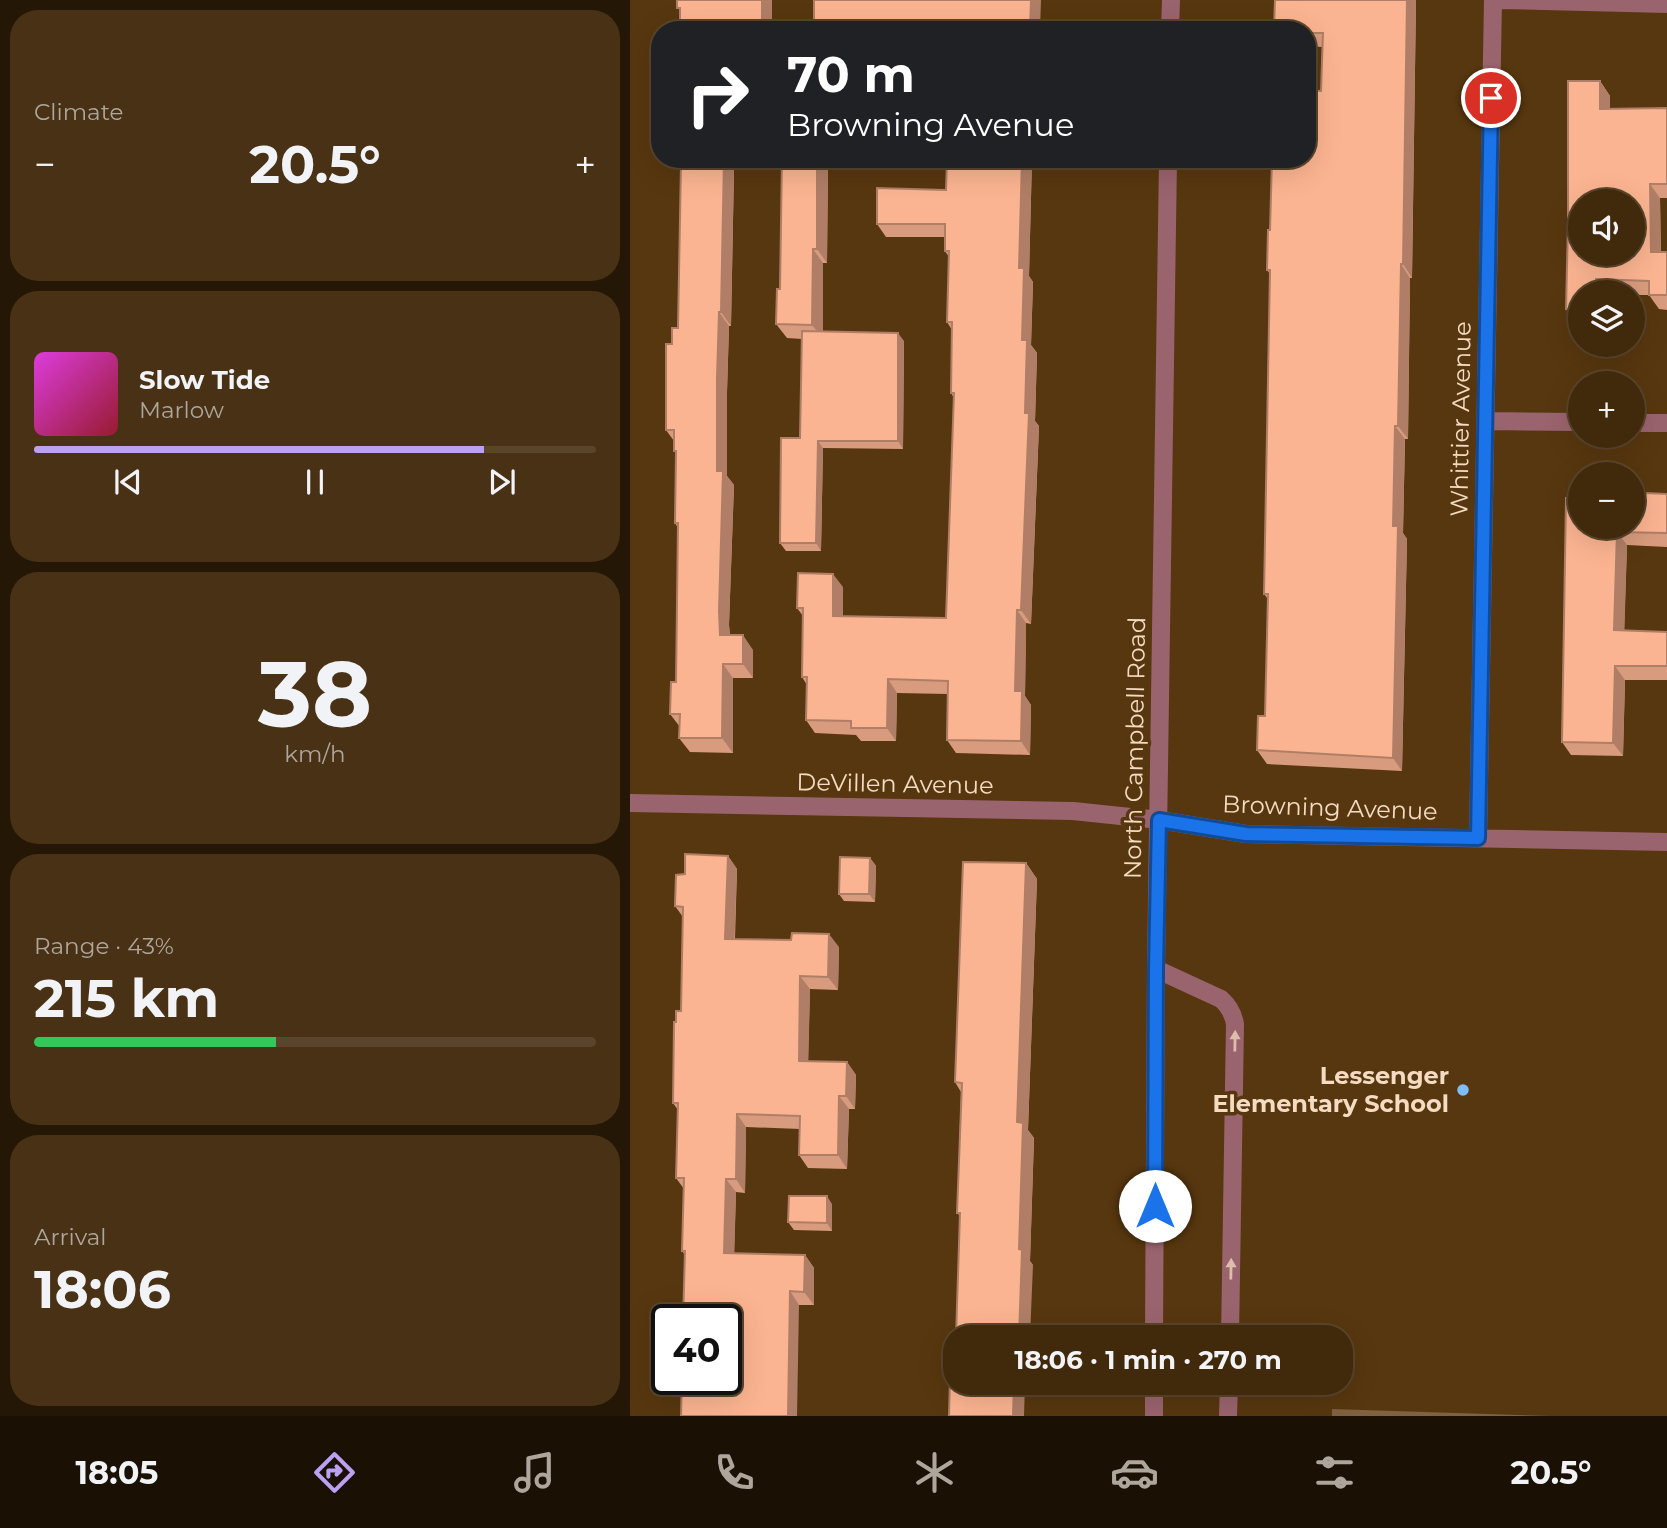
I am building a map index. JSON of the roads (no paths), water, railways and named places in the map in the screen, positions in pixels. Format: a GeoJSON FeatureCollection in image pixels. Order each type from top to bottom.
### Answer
{"type":"FeatureCollection","features":[{"type":"Feature","properties":{"kind":"street"},"geometry":{"type":"LineString","coordinates":[[1170,21],[1171,0]]}},
{"type":"Feature","properties":{"kind":"street","name":"Whittier Avenue"},"geometry":{"type":"LineString","coordinates":[[1478,838],[1493,0]]}},
{"type":"Feature","properties":{"kind":"street"},"geometry":{"type":"LineString","coordinates":[[1501,0],[1667,4]]}},
{"type":"Feature","properties":{"kind":"street","name":"North Campbell Road"},"geometry":{"type":"LineString","coordinates":[[1154,1325],[1156,969],[1168,168]]}},
{"type":"Feature","properties":{"kind":"street"},"geometry":{"type":"LineString","coordinates":[[1486,421],[1568,422]]}},
{"type":"Feature","properties":{"kind":"street"},"geometry":{"type":"LineString","coordinates":[[1645,423],[1667,423]]}},
{"type":"Feature","properties":{"kind":"street","name":"DeVillen Avenue"},"geometry":{"type":"LineString","coordinates":[[630,803],[1073,811],[1159,820]]}},
{"type":"Feature","properties":{"kind":"street","name":"Browning Avenue"},"geometry":{"type":"LineString","coordinates":[[1159,820],[1246,834],[1667,842]]}},
{"type":"Feature","properties":{"kind":"street"},"geometry":{"type":"LineString","coordinates":[[1156,969],[1220,999],[1233,1015],[1230,1325]]}},
{"type":"Feature","properties":{"kind":"street"},"geometry":{"type":"LineString","coordinates":[[1154,1395],[1154,1416]]}},
{"type":"Feature","properties":{"kind":"street"},"geometry":{"type":"LineString","coordinates":[[1228,1416],[1229,1395]]}},
{"type":"Feature","properties":{"kind":"place","name":"Lessenger Elementary School"},"geometry":{"type":"Point","coordinates":[1463,1090]}}]}
